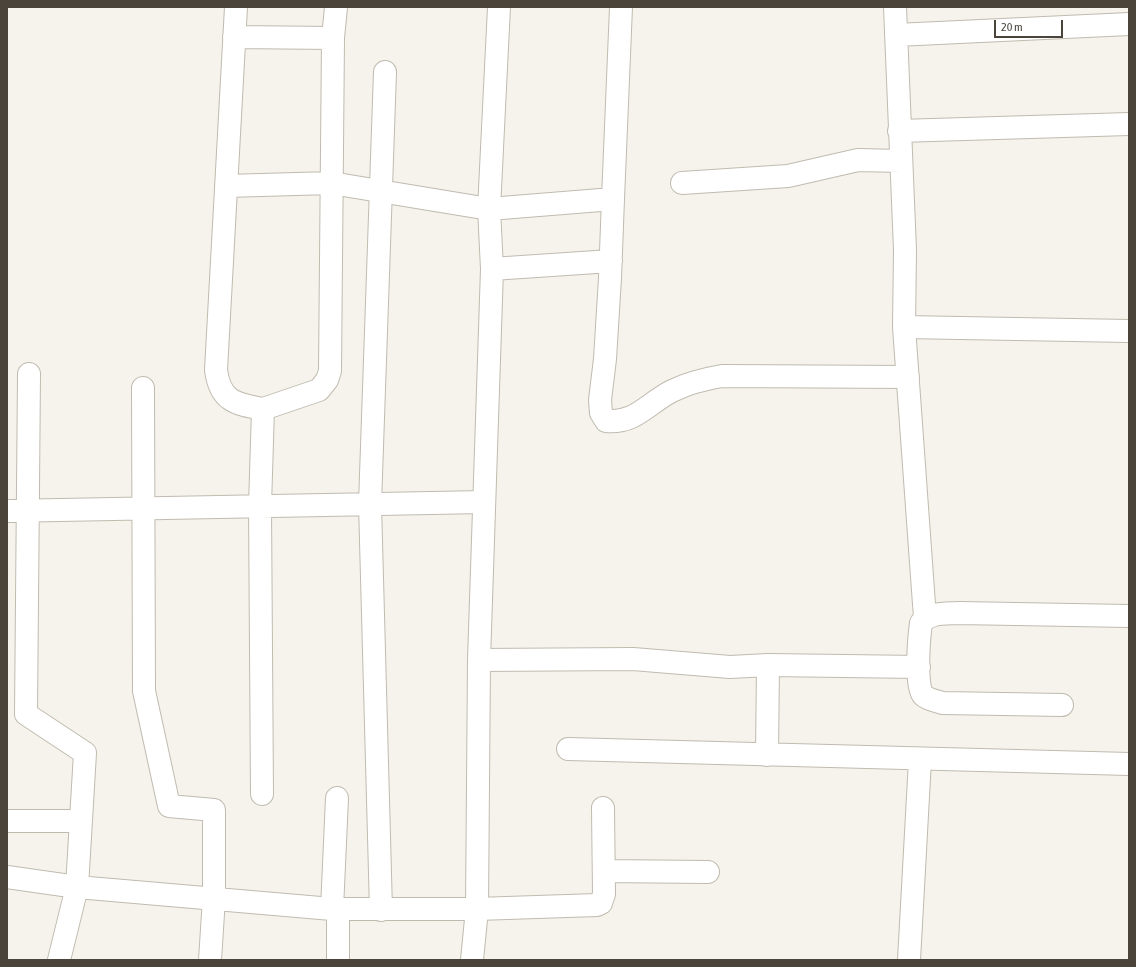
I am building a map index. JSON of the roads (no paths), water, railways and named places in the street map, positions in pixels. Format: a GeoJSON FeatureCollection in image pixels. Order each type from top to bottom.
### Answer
{"type":"FeatureCollection","features":[{"type":"Feature","properties":{"kind":"street"},"geometry":{"type":"LineString","coordinates":[[236,7],[216,370],[218,384],[226,397],[241,405],[262,409],[319,390],[329,376],[333,38],[336,7]]}},
{"type":"Feature","properties":{"kind":"street"},"geometry":{"type":"LineString","coordinates":[[472,960],[477,909],[479,660],[492,269],[489,209],[499,7]]}},
{"type":"Feature","properties":{"kind":"street"},"geometry":{"type":"LineString","coordinates":[[625,7],[605,358],[600,400],[602,413],[606,421],[615,422],[627,420],[670,392],[693,382],[722,376],[908,377]]}},
{"type":"Feature","properties":{"kind":"street"},"geometry":{"type":"LineString","coordinates":[[895,7],[905,250],[904,327],[925,618]]}},
{"type":"Feature","properties":{"kind":"street"},"geometry":{"type":"LineString","coordinates":[[896,35],[1129,24]]}},
{"type":"Feature","properties":{"kind":"street"},"geometry":{"type":"LineString","coordinates":[[234,37],[333,38]]}},
{"type":"Feature","properties":{"kind":"street"},"geometry":{"type":"LineString","coordinates":[[381,910],[370,504],[385,72]]}},
{"type":"Feature","properties":{"kind":"street"},"geometry":{"type":"LineString","coordinates":[[899,130],[1129,124]]}},
{"type":"Feature","properties":{"kind":"street"},"geometry":{"type":"LineString","coordinates":[[682,183],[788,176],[858,160],[901,161]]}},
{"type":"Feature","properties":{"kind":"street"},"geometry":{"type":"LineString","coordinates":[[226,186],[331,183],[489,209],[613,199]]}},
{"type":"Feature","properties":{"kind":"street"},"geometry":{"type":"LineString","coordinates":[[492,269],[611,261]]}},
{"type":"Feature","properties":{"kind":"street"},"geometry":{"type":"LineString","coordinates":[[904,327],[1129,331]]}},
{"type":"Feature","properties":{"kind":"street"},"geometry":{"type":"LineString","coordinates":[[29,374],[17,511],[26,714],[85,753],[77,887],[59,960]]}},
{"type":"Feature","properties":{"kind":"street"},"geometry":{"type":"LineString","coordinates":[[143,388],[144,691],[169,806],[214,810],[214,898],[210,960]]}},
{"type":"Feature","properties":{"kind":"street"},"geometry":{"type":"LineString","coordinates":[[262,409],[260,506],[262,794]]}},
{"type":"Feature","properties":{"kind":"street"},"geometry":{"type":"LineString","coordinates":[[17,511],[484,502]]}},
{"type":"Feature","properties":{"kind":"street"},"geometry":{"type":"LineString","coordinates":[[1062,705],[943,703],[930,700],[923,695],[919,684],[921,623],[925,618],[934,615],[959,613],[1129,616]]}},
{"type":"Feature","properties":{"kind":"street"},"geometry":{"type":"LineString","coordinates":[[479,660],[633,659],[730,667],[768,665],[919,667]]}},
{"type":"Feature","properties":{"kind":"street"},"geometry":{"type":"LineString","coordinates":[[767,755],[768,665]]}},
{"type":"Feature","properties":{"kind":"street"},"geometry":{"type":"LineString","coordinates":[[568,749],[920,760],[1129,764]]}},
{"type":"Feature","properties":{"kind":"street"},"geometry":{"type":"LineString","coordinates":[[909,960],[920,760]]}},
{"type":"Feature","properties":{"kind":"street"},"geometry":{"type":"LineString","coordinates":[[337,798],[335,909],[338,960]]}},
{"type":"Feature","properties":{"kind":"street"},"geometry":{"type":"LineString","coordinates":[[7,877],[77,887],[335,909],[477,909],[597,905],[601,903],[603,899],[603,808]]}},
{"type":"Feature","properties":{"kind":"street"},"geometry":{"type":"LineString","coordinates":[[7,821],[80,821]]}},
{"type":"Feature","properties":{"kind":"street"},"geometry":{"type":"LineString","coordinates":[[604,871],[708,872]]}}]}
